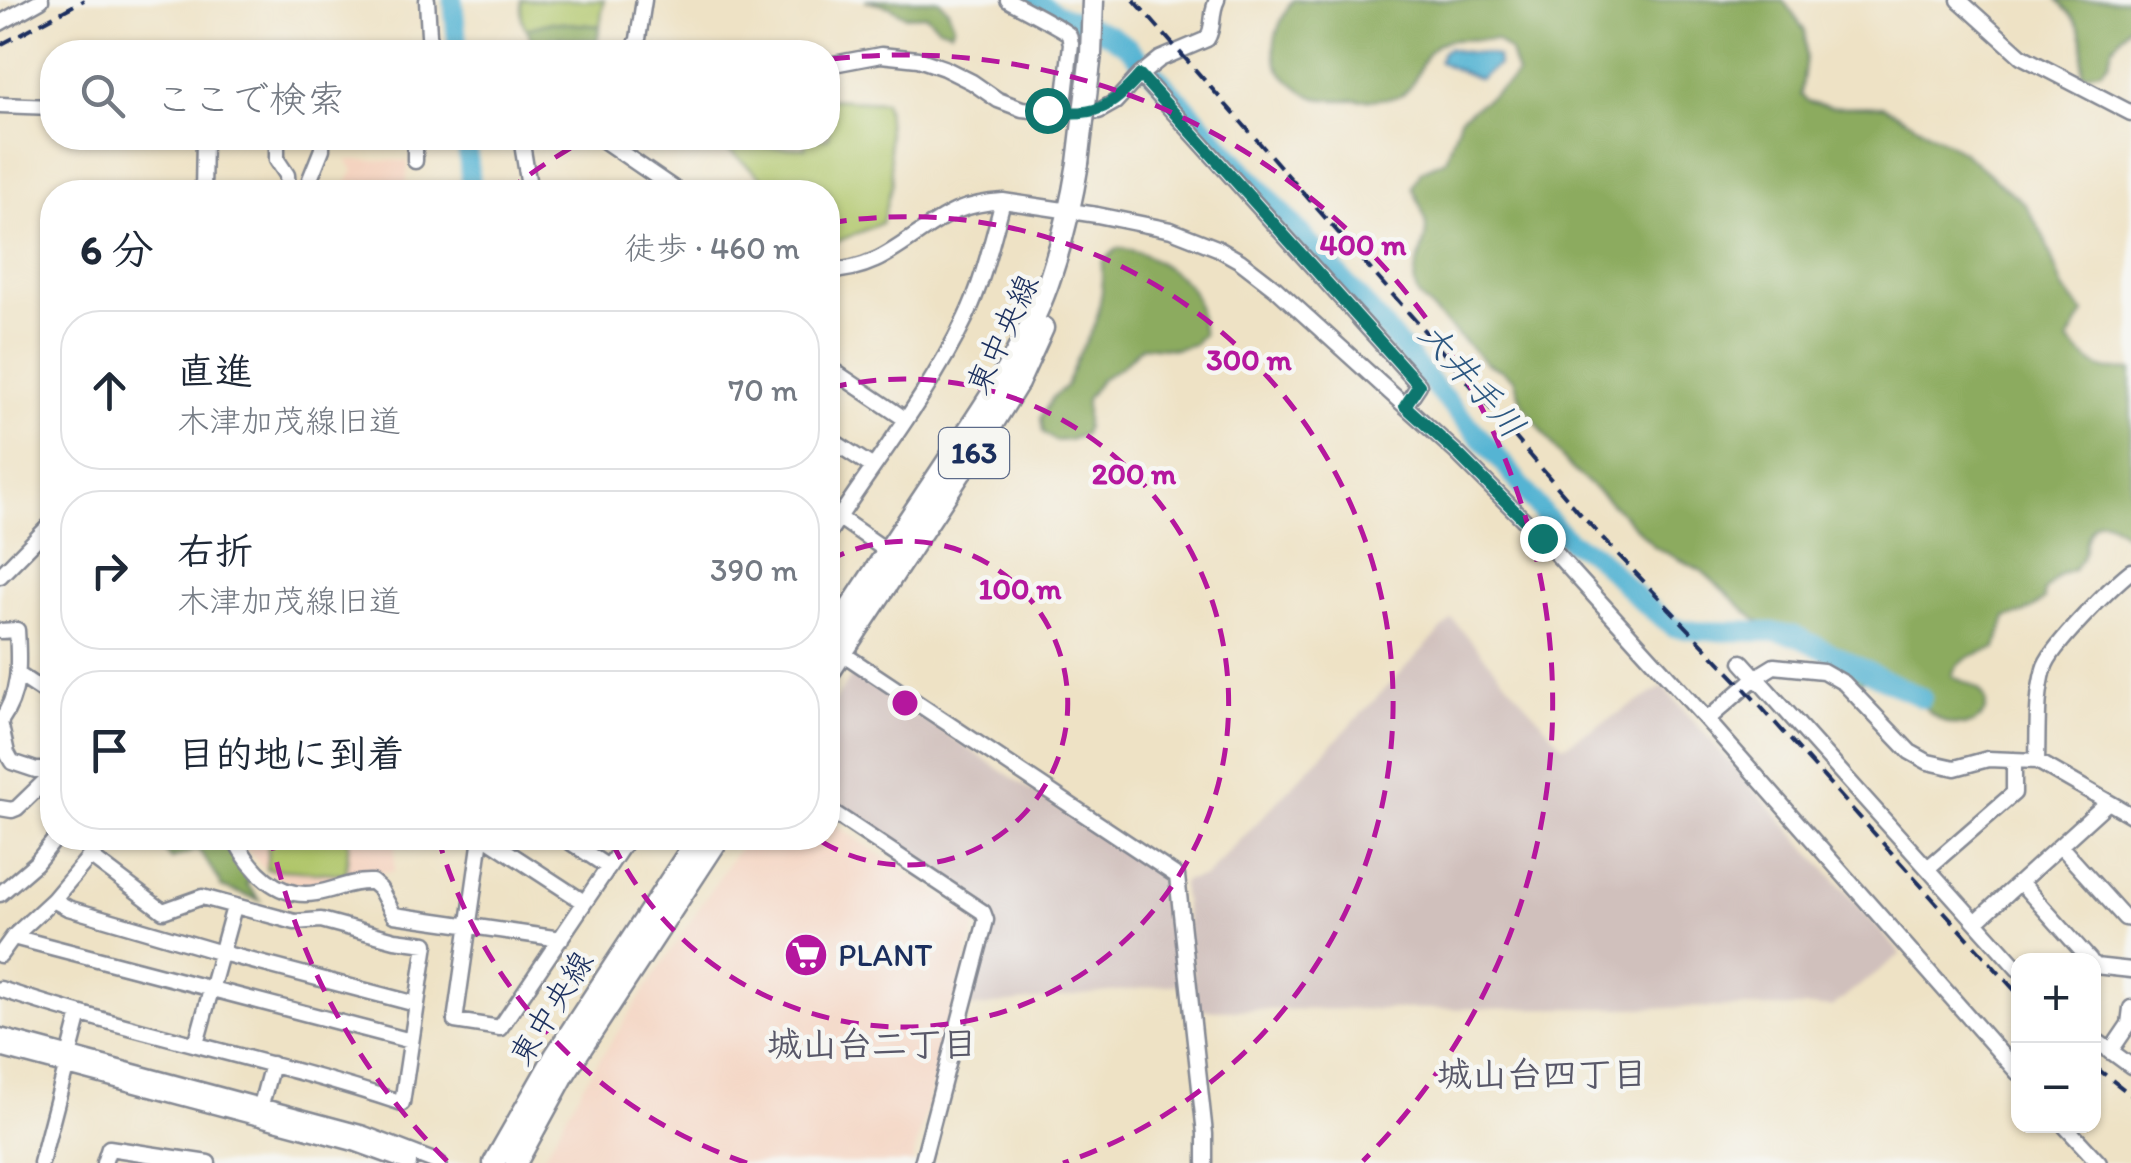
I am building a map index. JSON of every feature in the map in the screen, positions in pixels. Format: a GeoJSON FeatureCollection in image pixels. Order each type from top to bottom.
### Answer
{"type":"FeatureCollection","features":[{"type":"Feature","properties":{"kind":"highway","name":"東中央線"},"geometry":{"type":"LineString","coordinates":[[840,638],[888,551],[999,383],[1051,276],[1070,211],[1078,163],[1093,0]]}},
{"type":"Feature","properties":{"kind":"highway","name":"東中央線"},"geometry":{"type":"LineString","coordinates":[[840,640],[1018,383],[1063,272],[1074,232],[1070,211]]}},
{"type":"Feature","properties":{"kind":"highway","name":"東中央線"},"geometry":{"type":"LineString","coordinates":[[494,1163],[555,1056],[690,850]]}},
{"type":"Feature","properties":{"kind":"highway","name":"東中央線"},"geometry":{"type":"LineString","coordinates":[[516,1163],[590,1032],[710,850]]}},
{"type":"Feature","properties":{"kind":"street"},"geometry":{"type":"LineString","coordinates":[[0,23],[41,0]]}},
{"type":"Feature","properties":{"kind":"street"},"geometry":{"type":"LineString","coordinates":[[427,0],[429,40]]}},
{"type":"Feature","properties":{"kind":"street"},"geometry":{"type":"LineString","coordinates":[[637,40],[644,0]]}},
{"type":"Feature","properties":{"kind":"street"},"geometry":{"type":"LineString","coordinates":[[1008,0],[1069,35],[1063,112]]}},
{"type":"Feature","properties":{"kind":"street"},"geometry":{"type":"LineString","coordinates":[[1959,0],[2021,56],[2131,112]]}},
{"type":"Feature","properties":{"kind":"street"},"geometry":{"type":"LineString","coordinates":[[840,63],[881,54],[918,59],[944,68],[998,100],[1022,109],[1099,111],[1125,93],[1160,59],[1208,39],[1210,3]]}},
{"type":"Feature","properties":{"kind":"street"},"geometry":{"type":"LineString","coordinates":[[1140,75],[1419,385],[1405,406]]}},
{"type":"Feature","properties":{"kind":"street"},"geometry":{"type":"LineString","coordinates":[[0,105],[40,107]]}},
{"type":"Feature","properties":{"kind":"street"},"geometry":{"type":"LineString","coordinates":[[203,180],[204,150]]}},
{"type":"Feature","properties":{"kind":"street"},"geometry":{"type":"LineString","coordinates":[[277,150],[277,160],[286,180]]}},
{"type":"Feature","properties":{"kind":"street"},"geometry":{"type":"LineString","coordinates":[[310,179],[322,150]]}},
{"type":"Feature","properties":{"kind":"street"},"geometry":{"type":"LineString","coordinates":[[415,150],[415,162]]}},
{"type":"Feature","properties":{"kind":"street"},"geometry":{"type":"LineString","coordinates":[[523,150],[530,180]]}},
{"type":"Feature","properties":{"kind":"street"},"geometry":{"type":"LineString","coordinates":[[618,150],[661,180]]}},
{"type":"Feature","properties":{"kind":"street"},"geometry":{"type":"LineString","coordinates":[[840,506],[873,467],[906,418],[966,318],[983,276],[1003,201]]}},
{"type":"Feature","properties":{"kind":"street"},"geometry":{"type":"LineString","coordinates":[[840,270],[872,264],[954,212],[1003,201],[1171,230],[1240,260],[1456,452],[1532,527],[2011,1065]]}},
{"type":"Feature","properties":{"kind":"street"},"geometry":{"type":"LineString","coordinates":[[840,375],[906,418]]}},
{"type":"Feature","properties":{"kind":"street"},"geometry":{"type":"LineString","coordinates":[[840,446],[873,467]]}},
{"type":"Feature","properties":{"kind":"street"},"geometry":{"type":"LineString","coordinates":[[840,519],[888,551]]}},
{"type":"Feature","properties":{"kind":"street"},"geometry":{"type":"LineString","coordinates":[[0,576],[40,535]]}},
{"type":"Feature","properties":{"kind":"street"},"geometry":{"type":"LineString","coordinates":[[2038,762],[2038,708],[2048,658],[2102,596],[2131,570]]}},
{"type":"Feature","properties":{"kind":"street"},"geometry":{"type":"LineString","coordinates":[[0,632],[16,630],[19,675],[9,708],[0,722],[7,753],[12,762],[40,770]]}},
{"type":"Feature","properties":{"kind":"street"},"geometry":{"type":"LineString","coordinates":[[840,650],[1178,876],[1205,1163]]}},
{"type":"Feature","properties":{"kind":"street"},"geometry":{"type":"LineString","coordinates":[[1742,662],[2011,961]]}},
{"type":"Feature","properties":{"kind":"street"},"geometry":{"type":"LineString","coordinates":[[1707,720],[1774,666],[1824,671],[1844,683],[1910,752],[1937,766],[1955,768],[1988,760],[2038,762],[2131,816]]}},
{"type":"Feature","properties":{"kind":"street"},"geometry":{"type":"LineString","coordinates":[[19,675],[40,688]]}},
{"type":"Feature","properties":{"kind":"street"},"geometry":{"type":"LineString","coordinates":[[1929,868],[2014,793],[2014,760]]}},
{"type":"Feature","properties":{"kind":"street"},"geometry":{"type":"LineString","coordinates":[[0,808],[17,808],[40,787]]}},
{"type":"Feature","properties":{"kind":"street"},"geometry":{"type":"LineString","coordinates":[[1976,921],[2107,803]]}},
{"type":"Feature","properties":{"kind":"street"},"geometry":{"type":"LineString","coordinates":[[840,817],[983,912],[986,920],[922,1163]]}},
{"type":"Feature","properties":{"kind":"street"},"geometry":{"type":"LineString","coordinates":[[2060,846],[2125,918],[2131,919]]}},
{"type":"Feature","properties":{"kind":"street"},"geometry":{"type":"LineString","coordinates":[[0,894],[46,850]]}},
{"type":"Feature","properties":{"kind":"street"},"geometry":{"type":"LineString","coordinates":[[243,850],[265,880],[282,890],[313,894],[355,882],[372,882],[394,916],[560,939]]}},
{"type":"Feature","properties":{"kind":"street"},"geometry":{"type":"LineString","coordinates":[[482,850],[455,1021],[500,1028],[620,850]]}},
{"type":"Feature","properties":{"kind":"street"},"geometry":{"type":"LineString","coordinates":[[503,850],[584,902]]}},
{"type":"Feature","properties":{"kind":"street"},"geometry":{"type":"LineString","coordinates":[[582,850],[608,867]]}},
{"type":"Feature","properties":{"kind":"street"},"geometry":{"type":"LineString","coordinates":[[0,956],[13,937],[53,900],[90,856],[163,912],[202,897],[295,922],[321,920],[395,940],[426,944],[402,1103],[332,1080],[0,989]]}},
{"type":"Feature","properties":{"kind":"street"},"geometry":{"type":"LineString","coordinates":[[2020,882],[2084,953]]}},
{"type":"Feature","properties":{"kind":"street"},"geometry":{"type":"LineString","coordinates":[[53,900],[68,908],[222,953],[416,1004]]}},
{"type":"Feature","properties":{"kind":"street"},"geometry":{"type":"LineString","coordinates":[[196,1044],[234,907]]}},
{"type":"Feature","properties":{"kind":"street"},"geometry":{"type":"LineString","coordinates":[[13,937],[411,1042]]}},
{"type":"Feature","properties":{"kind":"street"},"geometry":{"type":"LineString","coordinates":[[2101,964],[2131,970]]}},
{"type":"Feature","properties":{"kind":"street"},"geometry":{"type":"LineString","coordinates":[[2110,1052],[2129,1024],[2131,1008]]}},
{"type":"Feature","properties":{"kind":"street"},"geometry":{"type":"LineString","coordinates":[[40,1163],[80,1014]]}},
{"type":"Feature","properties":{"kind":"street"},"geometry":{"type":"LineString","coordinates":[[0,1036],[409,1163]]}},
{"type":"Feature","properties":{"kind":"street"},"geometry":{"type":"LineString","coordinates":[[2099,1043],[2131,1066]]}},
{"type":"Feature","properties":{"kind":"street"},"geometry":{"type":"LineString","coordinates":[[0,1049],[68,1060],[261,1105],[364,1134],[439,1163]]}},
{"type":"Feature","properties":{"kind":"street"},"geometry":{"type":"LineString","coordinates":[[261,1105],[272,1064]]}},
{"type":"Feature","properties":{"kind":"street"},"geometry":{"type":"LineString","coordinates":[[2071,1133],[2098,1163]]}},
{"type":"Feature","properties":{"kind":"street"},"geometry":{"type":"LineString","coordinates":[[104,1163],[109,1148],[208,1163]]}},
{"type":"Feature","properties":{"kind":"shaded area"},"geometry":{"type":"Polygon","coordinates":[[[346,160],[408,161],[407,180],[349,180],[354,170],[346,160]]]}},
{"type":"Feature","properties":{"kind":"shaded area"},"geometry":{"type":"Polygon","coordinates":[[[1452,619],[1563,746],[1663,687],[1901,954],[1832,1007],[1197,1010],[1182,883],[1205,877],[1452,619]]]}},
{"type":"Feature","properties":{"kind":"shaded area"},"geometry":{"type":"Polygon","coordinates":[[[858,675],[1166,880],[1179,984],[968,1008],[993,913],[840,811],[840,693],[851,676],[858,675]]]}},
{"type":"Feature","properties":{"kind":"shaded area"},"geometry":{"type":"Polygon","coordinates":[[[840,828],[973,916],[976,923],[912,1163],[540,1163],[583,1085],[737,850],[840,850],[840,828]]]}},
{"type":"Feature","properties":{"kind":"shaded area"},"geometry":{"type":"Polygon","coordinates":[[[247,850],[395,850],[394,872],[313,885],[281,880],[247,850]]]}},
{"type":"Feature","properties":{"kind":"green space"},"geometry":{"type":"Polygon","coordinates":[[[521,0],[604,0],[600,26],[552,22],[526,29],[521,0]]]}},
{"type":"Feature","properties":{"kind":"green space"},"geometry":{"type":"Polygon","coordinates":[[[865,0],[939,0],[954,25],[951,31],[939,27],[926,15],[905,16],[865,0]]]}},
{"type":"Feature","properties":{"kind":"green space"},"geometry":{"type":"Polygon","coordinates":[[[1293,0],[1783,0],[1805,31],[1801,95],[1807,101],[1830,107],[1883,106],[1963,152],[2025,204],[2044,237],[2063,289],[2084,313],[2068,341],[2100,367],[2131,370],[2131,540],[2112,524],[2094,524],[2073,570],[2056,578],[2044,592],[2044,600],[2025,613],[2006,618],[1996,648],[1959,664],[1952,676],[1977,689],[1986,703],[1984,714],[1976,722],[1964,725],[1943,721],[1902,686],[1881,675],[1856,685],[1837,666],[1755,619],[1702,571],[1655,547],[1567,465],[1522,403],[1514,379],[1486,363],[1419,297],[1414,279],[1426,226],[1413,187],[1421,171],[1446,160],[1460,118],[1517,74],[1510,52],[1496,40],[1442,42],[1434,46],[1401,95],[1360,100],[1317,98],[1288,79],[1275,56],[1278,31],[1293,0]]]}},
{"type":"Feature","properties":{"kind":"green space"},"geometry":{"type":"Polygon","coordinates":[[[2057,0],[2131,0],[2131,23],[2101,70],[2082,74],[2081,33],[2057,0]]]}},
{"type":"Feature","properties":{"kind":"green space"},"geometry":{"type":"Polygon","coordinates":[[[552,22],[600,26],[597,40],[532,40],[526,29],[552,22]]]}},
{"type":"Feature","properties":{"kind":"green space"},"geometry":{"type":"Polygon","coordinates":[[[840,100],[884,102],[892,183],[882,223],[840,240],[840,180],[764,180],[729,150],[840,150],[840,100]]]}},
{"type":"Feature","properties":{"kind":"green space"},"geometry":{"type":"Polygon","coordinates":[[[1118,248],[1148,256],[1190,287],[1203,335],[1195,344],[1175,349],[1142,346],[1122,366],[1101,379],[1086,399],[1084,434],[1055,441],[1043,432],[1041,417],[1053,397],[1066,386],[1096,323],[1102,262],[1118,248]]]}},
{"type":"Feature","properties":{"kind":"green space"},"geometry":{"type":"Polygon","coordinates":[[[164,850],[195,850],[172,859],[164,850]]]}},
{"type":"Feature","properties":{"kind":"green space"},"geometry":{"type":"Polygon","coordinates":[[[199,850],[234,850],[254,878],[246,884],[260,900],[221,887],[199,850]]]}},
{"type":"Feature","properties":{"kind":"green space"},"geometry":{"type":"Polygon","coordinates":[[[268,850],[348,850],[346,874],[266,869],[268,850]]]}},
{"type":"Feature","properties":{"kind":"water"},"geometry":{"type":"Polygon","coordinates":[[[1448,48],[1497,57],[1498,65],[1479,79],[1439,62],[1448,48]]]}},
{"type":"Feature","properties":{"kind":"waterway"},"geometry":{"type":"LineString","coordinates":[[453,0],[457,40]]}},
{"type":"Feature","properties":{"kind":"waterway","name":"大井手川"},"geometry":{"type":"LineString","coordinates":[[1033,0],[1127,46],[1361,300],[1544,515],[1569,541],[1595,555],[1673,627],[1796,636],[1922,698]]}},
{"type":"Feature","properties":{"kind":"waterway"},"geometry":{"type":"LineString","coordinates":[[467,150],[471,180]]}},
{"type":"Feature","properties":{"kind":"railway"},"geometry":{"type":"LineString","coordinates":[[0,45],[84,0]]}},
{"type":"Feature","properties":{"kind":"railway"},"geometry":{"type":"LineString","coordinates":[[1134,0],[1583,517],[1744,688],[2011,986]]}},
{"type":"Feature","properties":{"kind":"railway"},"geometry":{"type":"LineString","coordinates":[[2101,1071],[2131,1095]]}},
{"type":"Feature","properties":{"kind":"place","name":"PLANT"},"geometry":{"type":"Point","coordinates":[806,955]}},
{"type":"Feature","properties":{"kind":"district","name":"城山台二丁目"},"geometry":{"type":"Point","coordinates":[872,1044]}},
{"type":"Feature","properties":{"kind":"district","name":"城山台四丁目"},"geometry":{"type":"Point","coordinates":[1542,1074]}},
{"type":"Feature","properties":{"kind":"route"},"geometry":{"type":"LineString","coordinates":[[1047,110],[1099,111],[1115,102],[1140,75],[1419,385],[1405,406],[1542,538]]}}]}
